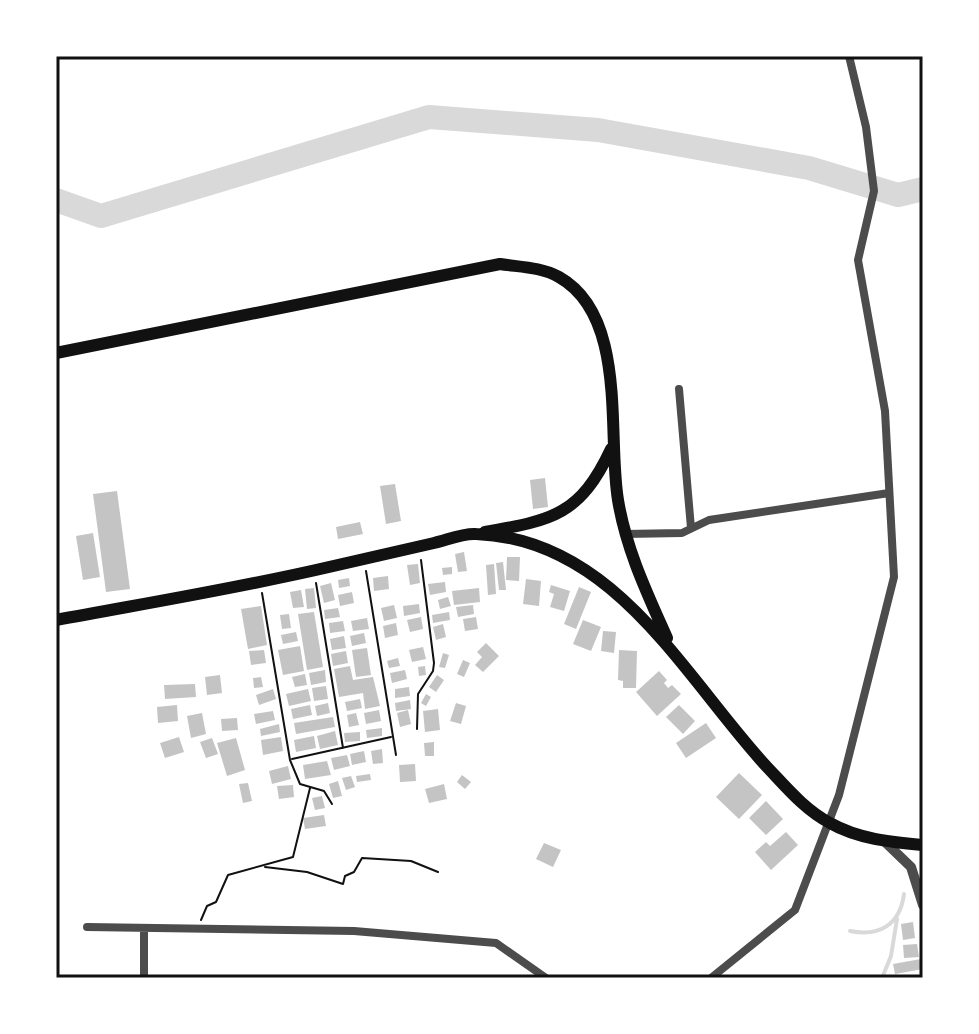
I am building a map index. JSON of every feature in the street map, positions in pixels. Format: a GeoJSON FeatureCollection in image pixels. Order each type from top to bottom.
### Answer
{"type":"FeatureCollection","features":[{"type":"Feature","properties":{"kind":"highway"},"geometry":{"type":"LineString","coordinates":[[56,353],[500,264],[534,268],[559,277],[581,294],[602,332],[611,384],[612,446],[625,534],[670,647]]}},
{"type":"Feature","properties":{"kind":"highway"},"geometry":{"type":"LineString","coordinates":[[56,620],[314,570],[540,520],[573,505],[586,493],[612,446]]}},
{"type":"Feature","properties":{"kind":"highway"},"geometry":{"type":"LineString","coordinates":[[474,533],[530,544],[591,572],[670,647],[725,721],[797,799],[829,823],[885,842],[923,845]]}},
{"type":"Feature","properties":{"kind":"street"},"geometry":{"type":"LineString","coordinates":[[711,978],[795,910],[829,823],[894,577],[885,411],[858,260],[874,191],[866,127],[849,56]]}},
{"type":"Feature","properties":{"kind":"street"},"geometry":{"type":"LineString","coordinates":[[679,389],[691,528]]}},
{"type":"Feature","properties":{"kind":"street"},"geometry":{"type":"LineString","coordinates":[[625,534],[682,533],[709,520],[889,493]]}},
{"type":"Feature","properties":{"kind":"street"},"geometry":{"type":"LineString","coordinates":[[885,842],[911,867],[920,882],[923,905]]}},
{"type":"Feature","properties":{"kind":"street"},"geometry":{"type":"LineString","coordinates":[[87,927],[354,931],[496,943],[546,978]]}},
{"type":"Feature","properties":{"kind":"street"},"geometry":{"type":"LineString","coordinates":[[144,930],[144,978]]}},
{"type":"Feature","properties":{"kind":"path"},"geometry":{"type":"LineString","coordinates":[[417,729],[418,694],[433,671],[434,663],[418,547]]}},
{"type":"Feature","properties":{"kind":"path"},"geometry":{"type":"LineString","coordinates":[[364,559],[396,755]]}},
{"type":"Feature","properties":{"kind":"path"},"geometry":{"type":"LineString","coordinates":[[314,570],[343,748]]}},
{"type":"Feature","properties":{"kind":"path"},"geometry":{"type":"LineString","coordinates":[[260,580],[290,760],[300,784],[324,791],[332,804]]}},
{"type":"Feature","properties":{"kind":"path"},"geometry":{"type":"LineString","coordinates":[[290,760],[392,736]]}},
{"type":"Feature","properties":{"kind":"path"},"geometry":{"type":"LineString","coordinates":[[196,930],[207,906],[216,902],[228,875],[293,857],[310,787]]}},
{"type":"Feature","properties":{"kind":"path"},"geometry":{"type":"LineString","coordinates":[[264,867],[307,872],[343,884],[345,876],[354,872],[362,858],[370,856],[411,861],[438,872]]}},
{"type":"Feature","properties":{"kind":"building"},"geometry":{"type":"Polygon","coordinates":[[[545,478],[548,507],[533,509],[530,480],[545,478]]]}},
{"type":"Feature","properties":{"kind":"building"},"geometry":{"type":"Polygon","coordinates":[[[395,484],[401,521],[386,524],[380,486],[395,484]]]}},
{"type":"Feature","properties":{"kind":"building"},"geometry":{"type":"Polygon","coordinates":[[[117,491],[130,589],[106,592],[93,494],[117,491]]]}},
{"type":"Feature","properties":{"kind":"building"},"geometry":{"type":"Polygon","coordinates":[[[360,522],[363,534],[338,539],[336,527],[360,522]]]}},
{"type":"Feature","properties":{"kind":"building"},"geometry":{"type":"Polygon","coordinates":[[[93,533],[100,577],[83,580],[76,536],[93,533]]]}},
{"type":"Feature","properties":{"kind":"building"},"geometry":{"type":"Polygon","coordinates":[[[464,552],[467,571],[458,572],[455,554],[464,552]]]}},
{"type":"Feature","properties":{"kind":"building"},"geometry":{"type":"Polygon","coordinates":[[[507,557],[520,557],[519,581],[506,580],[507,557]]]}},
{"type":"Feature","properties":{"kind":"building"},"geometry":{"type":"Polygon","coordinates":[[[503,562],[506,590],[499,590],[496,563],[503,562]]]}},
{"type":"Feature","properties":{"kind":"building"},"geometry":{"type":"Polygon","coordinates":[[[418,564],[420,583],[410,585],[407,565],[418,564]]]}},
{"type":"Feature","properties":{"kind":"building"},"geometry":{"type":"Polygon","coordinates":[[[494,564],[496,594],[488,595],[486,565],[494,564]]]}},
{"type":"Feature","properties":{"kind":"building"},"geometry":{"type":"Polygon","coordinates":[[[452,567],[452,574],[443,575],[442,568],[452,567]]]}},
{"type":"Feature","properties":{"kind":"building"},"geometry":{"type":"Polygon","coordinates":[[[388,576],[389,589],[374,591],[373,578],[388,576]]]}},
{"type":"Feature","properties":{"kind":"building"},"geometry":{"type":"Polygon","coordinates":[[[349,578],[350,586],[339,588],[338,580],[349,578]]]}},
{"type":"Feature","properties":{"kind":"building"},"geometry":{"type":"Polygon","coordinates":[[[526,579],[541,581],[539,606],[523,604],[526,579]]]}},
{"type":"Feature","properties":{"kind":"building"},"geometry":{"type":"Polygon","coordinates":[[[445,582],[446,592],[430,595],[428,584],[445,582]]]}},
{"type":"Feature","properties":{"kind":"building"},"geometry":{"type":"Polygon","coordinates":[[[331,583],[335,600],[324,603],[320,586],[331,583]]]}},
{"type":"Feature","properties":{"kind":"building"},"geometry":{"type":"Polygon","coordinates":[[[551,585],[570,591],[564,611],[550,607],[554,594],[549,592],[551,585]]]}},
{"type":"Feature","properties":{"kind":"building"},"geometry":{"type":"Polygon","coordinates":[[[579,587],[591,592],[576,629],[564,624],[579,587]]]}},
{"type":"Feature","properties":{"kind":"building"},"geometry":{"type":"Polygon","coordinates":[[[314,588],[316,608],[307,609],[305,589],[314,588]]]}},
{"type":"Feature","properties":{"kind":"building"},"geometry":{"type":"Polygon","coordinates":[[[479,588],[480,602],[454,605],[452,591],[479,588]]]}},
{"type":"Feature","properties":{"kind":"building"},"geometry":{"type":"Polygon","coordinates":[[[301,590],[304,607],[293,608],[290,592],[301,590]]]}},
{"type":"Feature","properties":{"kind":"building"},"geometry":{"type":"Polygon","coordinates":[[[352,592],[354,603],[340,606],[338,595],[352,592]]]}},
{"type":"Feature","properties":{"kind":"building"},"geometry":{"type":"Polygon","coordinates":[[[448,597],[451,606],[440,609],[438,600],[448,597]]]}},
{"type":"Feature","properties":{"kind":"building"},"geometry":{"type":"Polygon","coordinates":[[[419,604],[420,613],[404,616],[403,606],[419,604]]]}},
{"type":"Feature","properties":{"kind":"building"},"geometry":{"type":"Polygon","coordinates":[[[394,605],[397,618],[384,621],[381,608],[394,605]]]}},
{"type":"Feature","properties":{"kind":"building"},"geometry":{"type":"Polygon","coordinates":[[[473,605],[474,614],[458,617],[456,607],[473,605]]]}},
{"type":"Feature","properties":{"kind":"building"},"geometry":{"type":"Polygon","coordinates":[[[261,606],[267,645],[248,649],[241,609],[261,606]]]}},
{"type":"Feature","properties":{"kind":"building"},"geometry":{"type":"Polygon","coordinates":[[[338,608],[340,617],[325,619],[324,610],[338,608]]]}},
{"type":"Feature","properties":{"kind":"building"},"geometry":{"type":"Polygon","coordinates":[[[314,612],[323,667],[307,670],[298,614],[314,612]]]}},
{"type":"Feature","properties":{"kind":"building"},"geometry":{"type":"Polygon","coordinates":[[[449,612],[450,620],[433,623],[432,615],[449,612]]]}},
{"type":"Feature","properties":{"kind":"building"},"geometry":{"type":"Polygon","coordinates":[[[289,614],[291,628],[282,629],[280,615],[289,614]]]}},
{"type":"Feature","properties":{"kind":"building"},"geometry":{"type":"Polygon","coordinates":[[[421,617],[423,629],[410,632],[407,620],[421,617]]]}},
{"type":"Feature","properties":{"kind":"building"},"geometry":{"type":"Polygon","coordinates":[[[476,617],[478,629],[465,631],[463,619],[476,617]]]}},
{"type":"Feature","properties":{"kind":"building"},"geometry":{"type":"Polygon","coordinates":[[[367,618],[369,629],[353,631],[351,621],[367,618]]]}},
{"type":"Feature","properties":{"kind":"building"},"geometry":{"type":"Polygon","coordinates":[[[583,620],[601,627],[591,651],[573,644],[583,620]]]}},
{"type":"Feature","properties":{"kind":"building"},"geometry":{"type":"Polygon","coordinates":[[[343,621],[345,631],[330,633],[329,623],[343,621]]]}},
{"type":"Feature","properties":{"kind":"building"},"geometry":{"type":"Polygon","coordinates":[[[396,623],[398,635],[385,638],[383,626],[396,623]]]}},
{"type":"Feature","properties":{"kind":"building"},"geometry":{"type":"Polygon","coordinates":[[[443,624],[446,637],[436,640],[433,627],[443,624]]]}},
{"type":"Feature","properties":{"kind":"building"},"geometry":{"type":"Polygon","coordinates":[[[603,631],[616,632],[614,653],[601,651],[603,631]]]}},
{"type":"Feature","properties":{"kind":"building"},"geometry":{"type":"Polygon","coordinates":[[[296,632],[298,641],[283,644],[281,635],[296,632]]]}},
{"type":"Feature","properties":{"kind":"building"},"geometry":{"type":"Polygon","coordinates":[[[364,633],[366,643],[352,646],[350,636],[364,633]]]}},
{"type":"Feature","properties":{"kind":"building"},"geometry":{"type":"Polygon","coordinates":[[[344,636],[346,648],[332,650],[330,639],[344,636]]]}},
{"type":"Feature","properties":{"kind":"building"},"geometry":{"type":"Polygon","coordinates":[[[486,643],[499,656],[483,672],[475,665],[482,657],[477,652],[486,643]]]}},
{"type":"Feature","properties":{"kind":"building"},"geometry":{"type":"Polygon","coordinates":[[[300,646],[304,671],[283,675],[278,650],[300,646]]]}},
{"type":"Feature","properties":{"kind":"building"},"geometry":{"type":"Polygon","coordinates":[[[423,647],[426,659],[412,662],[409,650],[423,647]]]}},
{"type":"Feature","properties":{"kind":"building"},"geometry":{"type":"Polygon","coordinates":[[[367,648],[371,675],[356,677],[352,650],[367,648]]]}},
{"type":"Feature","properties":{"kind":"building"},"geometry":{"type":"Polygon","coordinates":[[[264,650],[266,663],[251,665],[249,651],[264,650]]]}},
{"type":"Feature","properties":{"kind":"building"},"geometry":{"type":"Polygon","coordinates":[[[619,650],[637,651],[636,688],[623,688],[623,681],[618,680],[619,650]]]}},
{"type":"Feature","properties":{"kind":"building"},"geometry":{"type":"Polygon","coordinates":[[[346,651],[348,663],[333,666],[331,654],[346,651]]]}},
{"type":"Feature","properties":{"kind":"building"},"geometry":{"type":"Polygon","coordinates":[[[443,653],[449,655],[445,668],[439,667],[443,653]]]}},
{"type":"Feature","properties":{"kind":"building"},"geometry":{"type":"Polygon","coordinates":[[[398,658],[400,666],[389,668],[387,661],[398,658]]]}},
{"type":"Feature","properties":{"kind":"building"},"geometry":{"type":"Polygon","coordinates":[[[463,660],[470,663],[464,677],[457,674],[463,660]]]}},
{"type":"Feature","properties":{"kind":"building"},"geometry":{"type":"Polygon","coordinates":[[[350,666],[353,680],[373,677],[380,706],[365,709],[363,693],[339,697],[334,669],[350,666]]]}},
{"type":"Feature","properties":{"kind":"building"},"geometry":{"type":"Polygon","coordinates":[[[425,666],[426,675],[419,676],[418,667],[425,666]]]}},
{"type":"Feature","properties":{"kind":"building"},"geometry":{"type":"Polygon","coordinates":[[[325,670],[326,682],[311,685],[309,673],[325,670]]]}},
{"type":"Feature","properties":{"kind":"building"},"geometry":{"type":"Polygon","coordinates":[[[405,670],[407,679],[392,683],[390,673],[405,670]]]}},
{"type":"Feature","properties":{"kind":"building"},"geometry":{"type":"Polygon","coordinates":[[[659,671],[667,680],[664,683],[668,688],[672,685],[681,694],[657,716],[636,692],[659,671]]]}},
{"type":"Feature","properties":{"kind":"building"},"geometry":{"type":"Polygon","coordinates":[[[305,674],[307,685],[295,687],[292,677],[305,674]]]}},
{"type":"Feature","properties":{"kind":"building"},"geometry":{"type":"Polygon","coordinates":[[[220,675],[222,693],[207,695],[205,677],[220,675]]]}},
{"type":"Feature","properties":{"kind":"building"},"geometry":{"type":"Polygon","coordinates":[[[437,675],[444,680],[436,692],[429,687],[437,675]]]}},
{"type":"Feature","properties":{"kind":"building"},"geometry":{"type":"Polygon","coordinates":[[[261,677],[263,687],[254,688],[253,678],[261,677]]]}},
{"type":"Feature","properties":{"kind":"building"},"geometry":{"type":"Polygon","coordinates":[[[195,684],[196,697],[165,699],[164,685],[195,684]]]}},
{"type":"Feature","properties":{"kind":"building"},"geometry":{"type":"Polygon","coordinates":[[[326,686],[328,699],[314,701],[312,688],[326,686]]]}},
{"type":"Feature","properties":{"kind":"building"},"geometry":{"type":"Polygon","coordinates":[[[409,687],[410,696],[395,698],[395,689],[409,687]]]}},
{"type":"Feature","properties":{"kind":"building"},"geometry":{"type":"Polygon","coordinates":[[[273,689],[276,699],[259,705],[256,695],[273,689]]]}},
{"type":"Feature","properties":{"kind":"building"},"geometry":{"type":"Polygon","coordinates":[[[308,689],[311,701],[289,706],[286,694],[308,689]]]}},
{"type":"Feature","properties":{"kind":"building"},"geometry":{"type":"Polygon","coordinates":[[[426,694],[431,697],[426,706],[421,703],[426,694]]]}},
{"type":"Feature","properties":{"kind":"building"},"geometry":{"type":"Polygon","coordinates":[[[360,699],[362,708],[347,711],[345,702],[360,699]]]}},
{"type":"Feature","properties":{"kind":"building"},"geometry":{"type":"Polygon","coordinates":[[[410,700],[411,709],[396,711],[395,703],[410,700]]]}},
{"type":"Feature","properties":{"kind":"building"},"geometry":{"type":"Polygon","coordinates":[[[328,703],[330,713],[317,716],[315,706],[328,703]]]}},
{"type":"Feature","properties":{"kind":"building"},"geometry":{"type":"Polygon","coordinates":[[[456,703],[466,706],[461,724],[450,721],[456,703]]]}},
{"type":"Feature","properties":{"kind":"building"},"geometry":{"type":"Polygon","coordinates":[[[177,705],[178,721],[158,723],[157,707],[177,705]]]}},
{"type":"Feature","properties":{"kind":"building"},"geometry":{"type":"Polygon","coordinates":[[[310,705],[312,715],[293,719],[291,709],[310,705]]]}},
{"type":"Feature","properties":{"kind":"building"},"geometry":{"type":"Polygon","coordinates":[[[679,705],[695,721],[683,734],[666,717],[679,705]]]}},
{"type":"Feature","properties":{"kind":"building"},"geometry":{"type":"Polygon","coordinates":[[[438,709],[440,730],[425,732],[423,711],[438,709]]]}},
{"type":"Feature","properties":{"kind":"building"},"geometry":{"type":"Polygon","coordinates":[[[379,710],[381,721],[366,724],[364,713],[379,710]]]}},
{"type":"Feature","properties":{"kind":"building"},"geometry":{"type":"Polygon","coordinates":[[[408,710],[411,724],[400,727],[397,713],[408,710]]]}},
{"type":"Feature","properties":{"kind":"building"},"geometry":{"type":"Polygon","coordinates":[[[273,711],[275,720],[256,724],[254,714],[273,711]]]}},
{"type":"Feature","properties":{"kind":"building"},"geometry":{"type":"Polygon","coordinates":[[[202,713],[206,734],[191,738],[187,716],[202,713]]]}},
{"type":"Feature","properties":{"kind":"building"},"geometry":{"type":"Polygon","coordinates":[[[356,713],[359,725],[349,727],[347,715],[356,713]]]}},
{"type":"Feature","properties":{"kind":"building"},"geometry":{"type":"Polygon","coordinates":[[[333,717],[335,727],[296,734],[294,723],[333,717]]]}},
{"type":"Feature","properties":{"kind":"building"},"geometry":{"type":"Polygon","coordinates":[[[237,718],[238,730],[222,731],[221,719],[237,718]]]}},
{"type":"Feature","properties":{"kind":"building"},"geometry":{"type":"Polygon","coordinates":[[[706,723],[716,738],[686,758],[676,743],[706,723]]]}},
{"type":"Feature","properties":{"kind":"building"},"geometry":{"type":"Polygon","coordinates":[[[279,724],[280,732],[261,736],[260,729],[279,724]]]}},
{"type":"Feature","properties":{"kind":"building"},"geometry":{"type":"Polygon","coordinates":[[[382,728],[382,736],[367,738],[366,730],[382,728]]]}},
{"type":"Feature","properties":{"kind":"building"},"geometry":{"type":"Polygon","coordinates":[[[335,731],[338,745],[320,749],[317,736],[335,731]]]}},
{"type":"Feature","properties":{"kind":"building"},"geometry":{"type":"Polygon","coordinates":[[[360,732],[360,741],[345,742],[344,733],[360,732]]]}},
{"type":"Feature","properties":{"kind":"building"},"geometry":{"type":"Polygon","coordinates":[[[314,736],[316,748],[296,752],[294,740],[314,736]]]}},
{"type":"Feature","properties":{"kind":"building"},"geometry":{"type":"Polygon","coordinates":[[[179,737],[184,752],[165,758],[160,743],[179,737]]]}},
{"type":"Feature","properties":{"kind":"building"},"geometry":{"type":"Polygon","coordinates":[[[281,737],[283,751],[263,755],[261,740],[281,737]]]}},
{"type":"Feature","properties":{"kind":"building"},"geometry":{"type":"Polygon","coordinates":[[[212,738],[218,754],[206,758],[200,742],[212,738]]]}},
{"type":"Feature","properties":{"kind":"building"},"geometry":{"type":"Polygon","coordinates":[[[236,738],[245,770],[227,776],[217,743],[236,738]]]}},
{"type":"Feature","properties":{"kind":"building"},"geometry":{"type":"Polygon","coordinates":[[[434,742],[434,756],[425,756],[424,743],[434,742]]]}},
{"type":"Feature","properties":{"kind":"building"},"geometry":{"type":"Polygon","coordinates":[[[382,749],[383,763],[373,764],[371,751],[382,749]]]}},
{"type":"Feature","properties":{"kind":"building"},"geometry":{"type":"Polygon","coordinates":[[[364,751],[366,762],[352,765],[350,754],[364,751]]]}},
{"type":"Feature","properties":{"kind":"building"},"geometry":{"type":"Polygon","coordinates":[[[347,755],[350,766],[334,770],[331,758],[347,755]]]}},
{"type":"Feature","properties":{"kind":"building"},"geometry":{"type":"Polygon","coordinates":[[[327,761],[331,775],[305,779],[303,765],[327,761]]]}},
{"type":"Feature","properties":{"kind":"building"},"geometry":{"type":"Polygon","coordinates":[[[415,764],[416,781],[400,782],[399,765],[415,764]]]}},
{"type":"Feature","properties":{"kind":"building"},"geometry":{"type":"Polygon","coordinates":[[[288,766],[291,779],[272,784],[269,771],[288,766]]]}},
{"type":"Feature","properties":{"kind":"building"},"geometry":{"type":"Polygon","coordinates":[[[739,773],[762,795],[739,819],[716,797],[739,773]]]}},
{"type":"Feature","properties":{"kind":"building"},"geometry":{"type":"Polygon","coordinates":[[[370,774],[371,780],[357,782],[356,776],[370,774]]]}},
{"type":"Feature","properties":{"kind":"building"},"geometry":{"type":"Polygon","coordinates":[[[462,775],[471,782],[465,789],[457,782],[462,775]]]}},
{"type":"Feature","properties":{"kind":"building"},"geometry":{"type":"Polygon","coordinates":[[[351,776],[355,787],[346,790],[342,778],[351,776]]]}},
{"type":"Feature","properties":{"kind":"building"},"geometry":{"type":"Polygon","coordinates":[[[338,781],[342,796],[333,798],[329,784],[338,781]]]}},
{"type":"Feature","properties":{"kind":"building"},"geometry":{"type":"Polygon","coordinates":[[[248,783],[252,801],[243,803],[239,784],[248,783]]]}},
{"type":"Feature","properties":{"kind":"building"},"geometry":{"type":"Polygon","coordinates":[[[444,784],[447,799],[429,803],[425,789],[444,784]]]}},
{"type":"Feature","properties":{"kind":"building"},"geometry":{"type":"Polygon","coordinates":[[[293,785],[294,797],[279,799],[277,786],[293,785]]]}},
{"type":"Feature","properties":{"kind":"building"},"geometry":{"type":"Polygon","coordinates":[[[322,796],[325,808],[315,810],[312,798],[322,796]]]}},
{"type":"Feature","properties":{"kind":"building"},"geometry":{"type":"Polygon","coordinates":[[[766,801],[783,819],[766,835],[749,818],[766,801]]]}},
{"type":"Feature","properties":{"kind":"building"},"geometry":{"type":"Polygon","coordinates":[[[324,815],[326,826],[305,829],[303,818],[324,815]]]}},
{"type":"Feature","properties":{"kind":"building"},"geometry":{"type":"Polygon","coordinates":[[[786,832],[798,845],[771,870],[755,852],[766,842],[770,846],[786,832]]]}},
{"type":"Feature","properties":{"kind":"building"},"geometry":{"type":"Polygon","coordinates":[[[544,843],[561,850],[553,867],[536,859],[544,843]]]}},
{"type":"Feature","properties":{"kind":"building"},"geometry":{"type":"Polygon","coordinates":[[[913,922],[915,938],[903,940],[901,924],[913,922]]]}},
{"type":"Feature","properties":{"kind":"building"},"geometry":{"type":"Polygon","coordinates":[[[917,944],[919,957],[904,958],[903,945],[917,944]]]}},
{"type":"Feature","properties":{"kind":"building"},"geometry":{"type":"Polygon","coordinates":[[[921,959],[923,969],[895,974],[893,964],[921,959]]]}},
{"type":"Feature","properties":{"kind":"waterway"},"geometry":{"type":"LineString","coordinates":[[56,200],[101,216],[429,117],[598,130],[809,168],[898,195],[923,189]]}},
{"type":"Feature","properties":{"kind":"waterway"},"geometry":{"type":"LineString","coordinates":[[850,931],[870,932],[886,926],[898,914],[904,894]]}},
{"type":"Feature","properties":{"kind":"waterway"},"geometry":{"type":"LineString","coordinates":[[882,978],[891,956],[897,919]]}}]}
